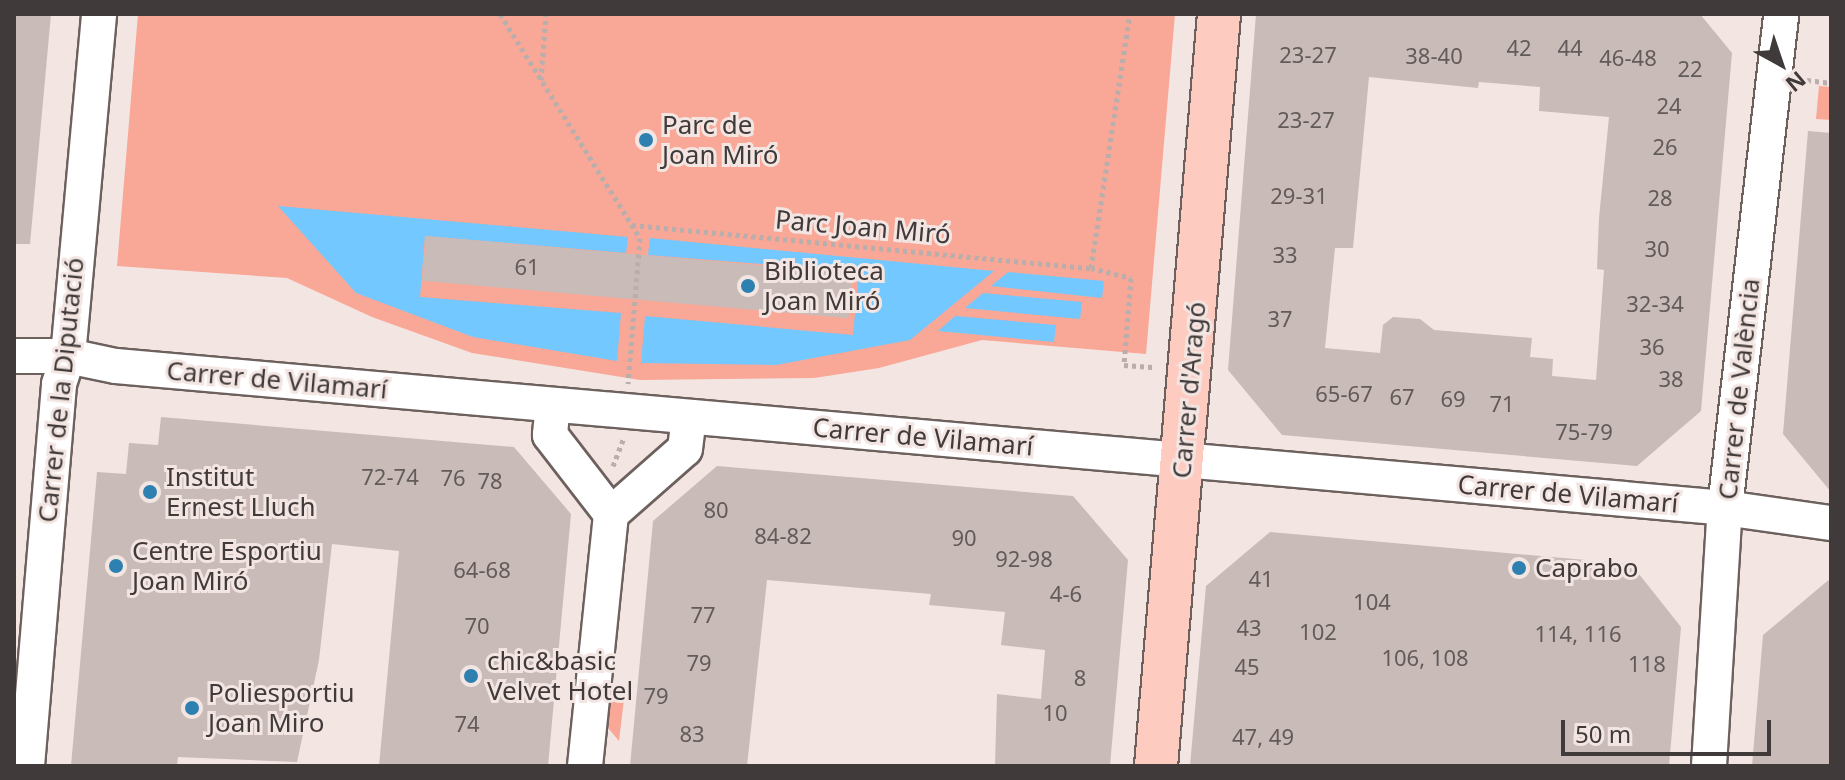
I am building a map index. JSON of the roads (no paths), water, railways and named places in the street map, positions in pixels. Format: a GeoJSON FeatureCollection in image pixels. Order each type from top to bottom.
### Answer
{"type":"FeatureCollection","features":[{"type":"Feature","properties":{"kind":"main road","name":"Carrer d'Aragó"},"geometry":{"type":"LineString","coordinates":[[1156,766],[1219,14]]}},
{"type":"Feature","properties":{"kind":"street","name":"Carrer de la Diputació"},"geometry":{"type":"LineString","coordinates":[[27,766],[59,384],[68,356],[99,14]]}},
{"type":"Feature","properties":{"kind":"street","name":"Carrer de València"},"geometry":{"type":"LineString","coordinates":[[1709,766],[1725,508],[1781,14]]}},
{"type":"Feature","properties":{"kind":"street","name":"Carrer de Vilamarí"},"geometry":{"type":"LineString","coordinates":[[14,356],[68,356],[116,366],[1725,508],[1831,523]]}},
{"type":"Feature","properties":{"kind":"street"},"geometry":{"type":"LineString","coordinates":[[553,405],[550,435],[611,514]]}},
{"type":"Feature","properties":{"kind":"street"},"geometry":{"type":"LineString","coordinates":[[585,766],[611,514],[685,449],[689,417]]}},
{"type":"Feature","properties":{"kind":"water"},"geometry":{"type":"Polygon","coordinates":[[[278,206],[628,237],[626,253],[425,236],[420,297],[621,313],[617,361],[473,337],[356,293],[278,206]]]}},
{"type":"Feature","properties":{"kind":"water"},"geometry":{"type":"Polygon","coordinates":[[[650,238],[994,271],[910,340],[776,365],[641,363],[645,316],[853,335],[859,272],[648,255],[650,238]]]}},
{"type":"Feature","properties":{"kind":"water"},"geometry":{"type":"Polygon","coordinates":[[[1008,272],[1104,281],[1102,298],[991,286],[1008,272]]]}},
{"type":"Feature","properties":{"kind":"water"},"geometry":{"type":"Polygon","coordinates":[[[983,293],[1082,302],[1080,319],[965,308],[983,293]]]}},
{"type":"Feature","properties":{"kind":"water"},"geometry":{"type":"Polygon","coordinates":[[[955,316],[1056,325],[1054,342],[938,331],[955,316]]]}},
{"type":"Feature","properties":{"kind":"place","name":"Parc de Joan Miró"},"geometry":{"type":"Point","coordinates":[646,140]}},
{"type":"Feature","properties":{"kind":"place","name":"Biblioteca Joan Miró"},"geometry":{"type":"Point","coordinates":[748,286]}},
{"type":"Feature","properties":{"kind":"place","name":"Institut Ernest Lluch"},"geometry":{"type":"Point","coordinates":[150,492]}},
{"type":"Feature","properties":{"kind":"place","name":"Centre Esportiu Joan Miró"},"geometry":{"type":"Point","coordinates":[116,566]}},
{"type":"Feature","properties":{"kind":"place","name":"Caprabo"},"geometry":{"type":"Point","coordinates":[1519,568]}},
{"type":"Feature","properties":{"kind":"place","name":"chic&basic Velvet Hotel"},"geometry":{"type":"Point","coordinates":[471,676]}},
{"type":"Feature","properties":{"kind":"place","name":"Poliesportiu Joan Miro"},"geometry":{"type":"Point","coordinates":[192,708]}}]}
